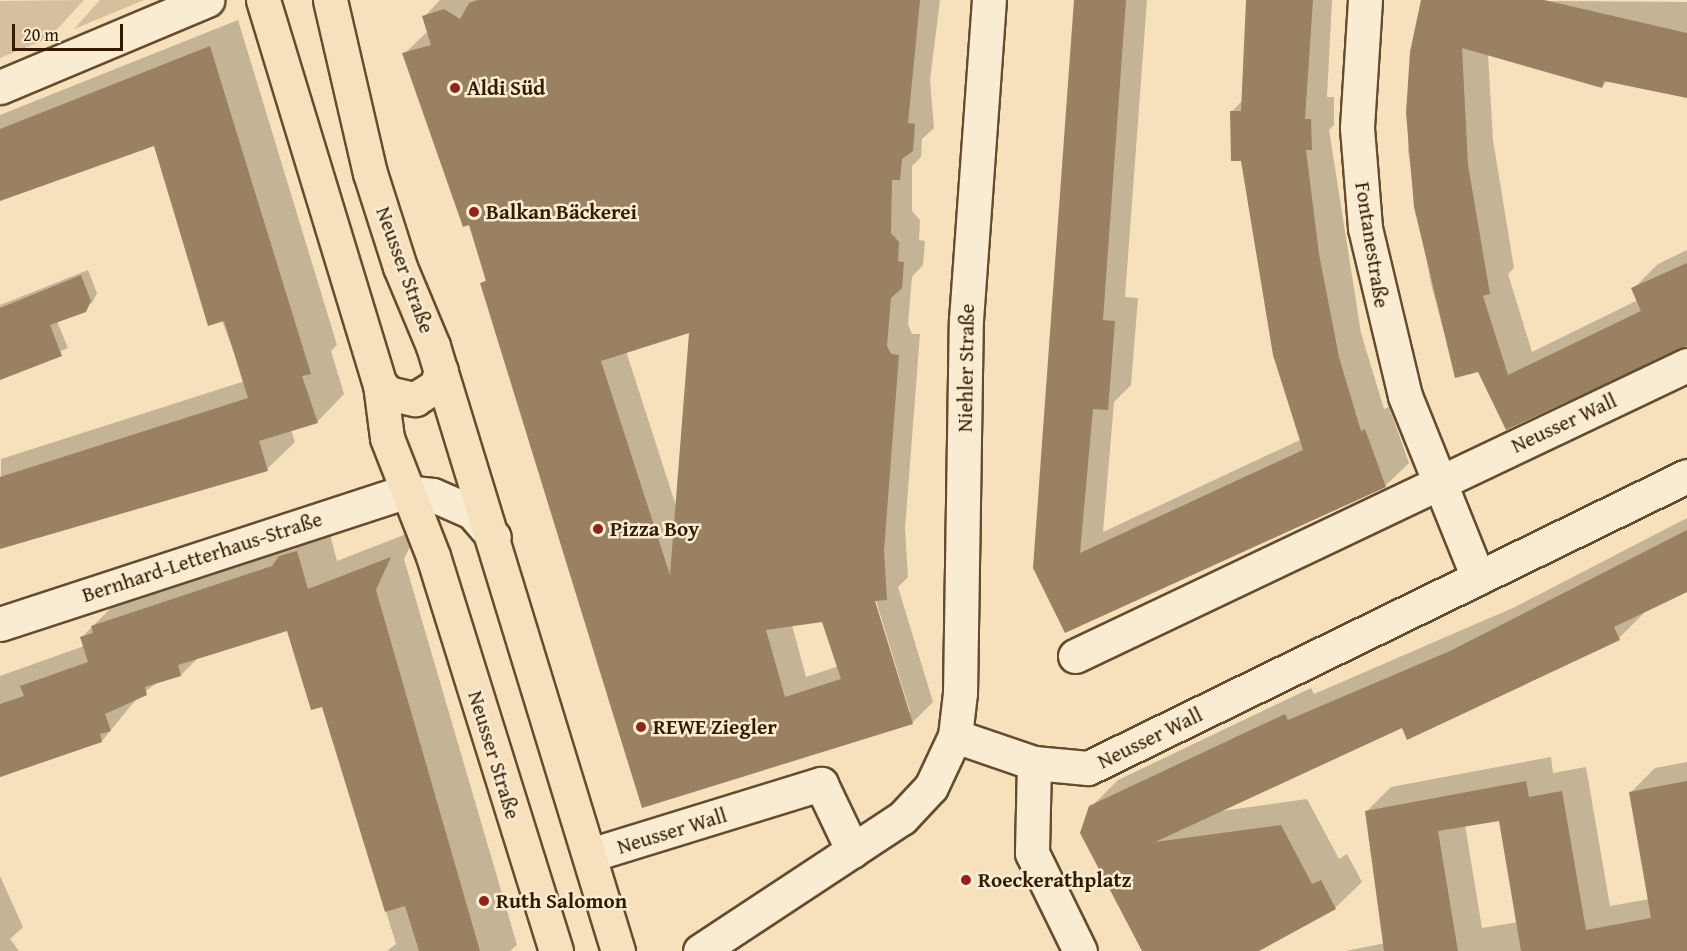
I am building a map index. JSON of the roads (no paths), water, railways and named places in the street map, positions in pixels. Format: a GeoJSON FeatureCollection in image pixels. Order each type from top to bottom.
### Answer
{"type":"FeatureCollection","features":[{"type":"Feature","properties":{"kind":"main road","name":"Neusser Straße"},"geometry":{"type":"LineString","coordinates":[[263,0],[380,384],[387,438],[404,492],[433,556],[556,951]]}},
{"type":"Feature","properties":{"kind":"main road","name":"Neusser Straße"},"geometry":{"type":"LineString","coordinates":[[330,0],[370,173],[441,370],[494,537],[590,855],[608,942]]}},
{"type":"Feature","properties":{"kind":"main road"},"geometry":{"type":"LineString","coordinates":[[380,384],[388,393],[415,399],[436,386],[441,370]]}},
{"type":"Feature","properties":{"kind":"street"},"geometry":{"type":"LineString","coordinates":[[0,87],[207,0]]}},
{"type":"Feature","properties":{"kind":"street","name":"Niehler Straße"},"geometry":{"type":"LineString","coordinates":[[955,736],[961,663],[966,320],[989,0]]}},
{"type":"Feature","properties":{"kind":"street","name":"Fontanestraße"},"geometry":{"type":"LineString","coordinates":[[1365,0],[1357,128],[1365,228],[1405,396],[1441,481]]}},
{"type":"Feature","properties":{"kind":"street","name":"Neusser Wall"},"geometry":{"type":"LineString","coordinates":[[1075,656],[1687,365]]}},
{"type":"Feature","properties":{"kind":"street","name":"Neusser Wall"},"geometry":{"type":"LineString","coordinates":[[955,736],[1034,763],[1088,768],[1687,476]]}},
{"type":"Feature","properties":{"kind":"street"},"geometry":{"type":"LineString","coordinates":[[1441,481],[1478,578]]}},
{"type":"Feature","properties":{"kind":"street","name":"Neusser Straße"},"geometry":{"type":"LineString","coordinates":[[404,492],[433,495],[472,512],[494,537]]}},
{"type":"Feature","properties":{"kind":"street","name":"Bernhard-Letterhaus-Straße"},"geometry":{"type":"LineString","coordinates":[[0,624],[404,492]]}},
{"type":"Feature","properties":{"kind":"street"},"geometry":{"type":"LineString","coordinates":[[700,951],[902,818],[931,787],[955,736]]}},
{"type":"Feature","properties":{"kind":"street"},"geometry":{"type":"LineString","coordinates":[[1034,763],[1032,853],[1080,951]]}},
{"type":"Feature","properties":{"kind":"street","name":"Neusser Wall"},"geometry":{"type":"LineString","coordinates":[[590,855],[821,784],[853,851]]}},
{"type":"Feature","properties":{"kind":"place","name":"Aldi Süd"},"geometry":{"type":"Point","coordinates":[455,88]}},
{"type":"Feature","properties":{"kind":"place","name":"Balkan Bäckerei"},"geometry":{"type":"Point","coordinates":[474,212]}},
{"type":"Feature","properties":{"kind":"place","name":"Pizza Boy"},"geometry":{"type":"Point","coordinates":[598,529]}},
{"type":"Feature","properties":{"kind":"place","name":"REWE Ziegler"},"geometry":{"type":"Point","coordinates":[641,727]}},
{"type":"Feature","properties":{"kind":"place","name":"Roeckerathplatz"},"geometry":{"type":"Point","coordinates":[966,880]}},
{"type":"Feature","properties":{"kind":"place","name":"Ruth Salomon"},"geometry":{"type":"Point","coordinates":[484,901]}}]}
